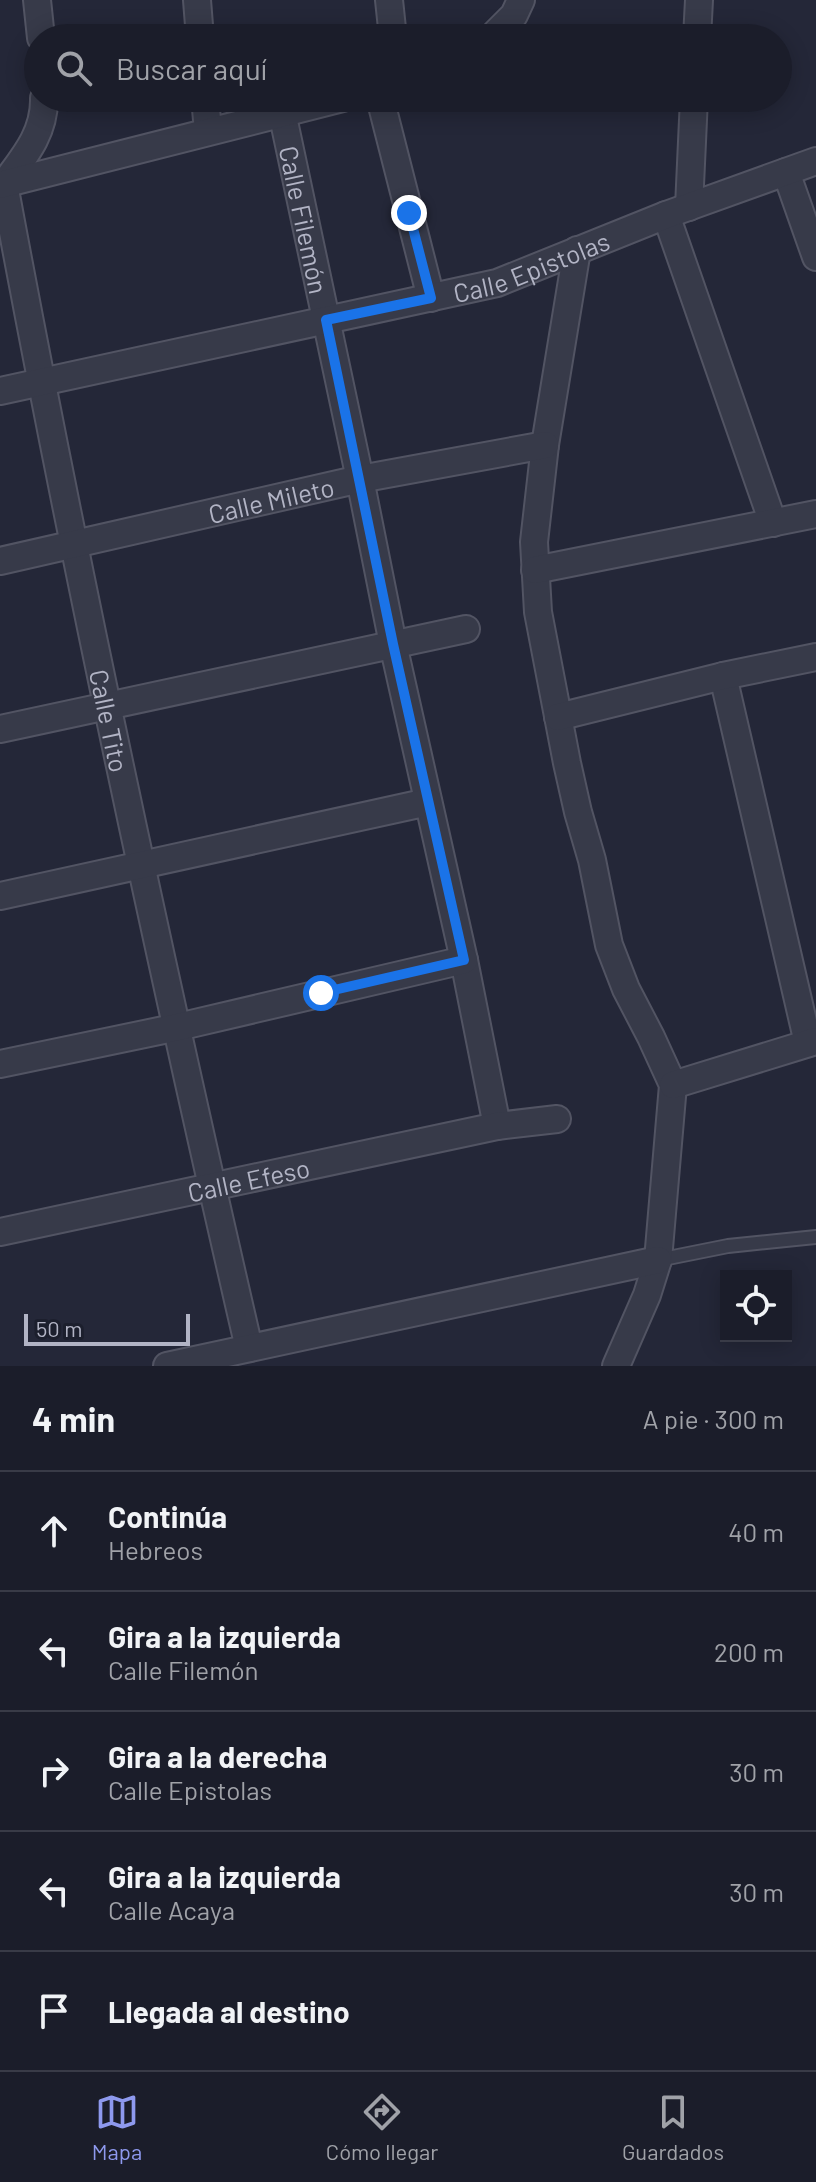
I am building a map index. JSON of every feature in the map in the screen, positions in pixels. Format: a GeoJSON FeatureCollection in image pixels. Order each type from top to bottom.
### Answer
{"type":"FeatureCollection","features":[{"type":"Feature","properties":{"kind":"street"},"geometry":{"type":"LineString","coordinates":[[37,0],[40,24]]}},
{"type":"Feature","properties":{"kind":"street"},"geometry":{"type":"LineString","coordinates":[[197,0],[199,24]]}},
{"type":"Feature","properties":{"kind":"street"},"geometry":{"type":"LineString","coordinates":[[389,0],[392,24]]}},
{"type":"Feature","properties":{"kind":"street"},"geometry":{"type":"LineString","coordinates":[[505,24],[514,15],[521,0]]}},
{"type":"Feature","properties":{"kind":"street"},"geometry":{"type":"LineString","coordinates":[[698,24],[699,4],[723,0]]}},
{"type":"Feature","properties":{"kind":"street"},"geometry":{"type":"LineString","coordinates":[[2,185],[33,146],[41,128],[43,112]]}},
{"type":"Feature","properties":{"kind":"street"},"geometry":{"type":"LineString","coordinates":[[206,112],[208,131]]}},
{"type":"Feature","properties":{"kind":"street"},"geometry":{"type":"LineString","coordinates":[[2,185],[282,112]]}},
{"type":"Feature","properties":{"kind":"street","name":"Calle Filemón"},"geometry":{"type":"LineString","coordinates":[[282,112],[497,1126]]}},
{"type":"Feature","properties":{"kind":"street"},"geometry":{"type":"LineString","coordinates":[[384,112],[431,298]]}},
{"type":"Feature","properties":{"kind":"street"},"geometry":{"type":"LineString","coordinates":[[692,112],[677,211],[773,523]]}},
{"type":"Feature","properties":{"kind":"street","name":"Calle Epistolas"},"geometry":{"type":"LineString","coordinates":[[0,391],[497,283],[677,211],[816,161]]}},
{"type":"Feature","properties":{"kind":"street"},"geometry":{"type":"LineString","coordinates":[[786,172],[816,257]]}},
{"type":"Feature","properties":{"kind":"street","name":"Calle Tito"},"geometry":{"type":"LineString","coordinates":[[2,185],[106,706],[249,1348]]}},
{"type":"Feature","properties":{"kind":"street"},"geometry":{"type":"LineString","coordinates":[[577,250],[545,445],[534,542],[538,612],[578,812],[592,860],[609,945],[626,989],[673,1085],[658,1260],[647,1295],[616,1366]]}},
{"type":"Feature","properties":{"kind":"street","name":"Calle Mileto"},"geometry":{"type":"LineString","coordinates":[[0,561],[360,479],[545,445]]}},
{"type":"Feature","properties":{"kind":"street"},"geometry":{"type":"LineString","coordinates":[[535,570],[816,514]]}},
{"type":"Feature","properties":{"kind":"street"},"geometry":{"type":"LineString","coordinates":[[0,729],[466,629]]}},
{"type":"Feature","properties":{"kind":"street"},"geometry":{"type":"LineString","coordinates":[[558,717],[723,676],[816,657]]}},
{"type":"Feature","properties":{"kind":"street"},"geometry":{"type":"LineString","coordinates":[[673,1085],[812,1042],[723,676]]}},
{"type":"Feature","properties":{"kind":"street"},"geometry":{"type":"LineString","coordinates":[[0,896],[428,802]]}},
{"type":"Feature","properties":{"kind":"street"},"geometry":{"type":"LineString","coordinates":[[0,1064],[178,1027],[464,960]]}},
{"type":"Feature","properties":{"kind":"street","name":"Calle Efeso"},"geometry":{"type":"LineString","coordinates":[[0,1232],[497,1126],[557,1119]]}},
{"type":"Feature","properties":{"kind":"street"},"geometry":{"type":"LineString","coordinates":[[167,1366],[658,1260]]}},
{"type":"Feature","properties":{"kind":"lane"},"geometry":{"type":"LineString","coordinates":[[658,1260],[728,1246],[816,1237]]}},
{"type":"Feature","properties":{"kind":"route"},"geometry":{"type":"LineString","coordinates":[[321,993],[464,960],[393,644],[326,320],[431,298],[409,213]]}}]}
